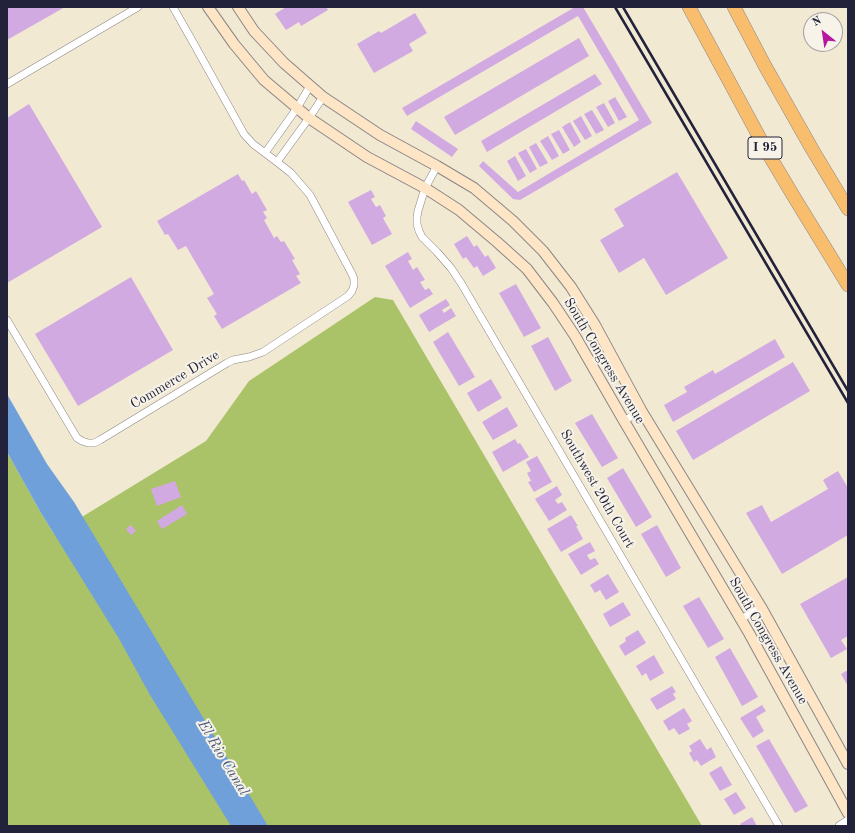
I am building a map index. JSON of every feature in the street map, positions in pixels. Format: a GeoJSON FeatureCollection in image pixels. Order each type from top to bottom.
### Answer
{"type":"FeatureCollection","features":[{"type":"Feature","properties":{"kind":"highway","name":"I 95"},"geometry":{"type":"LineString","coordinates":[[689,7],[769,155],[848,285]]}},
{"type":"Feature","properties":{"kind":"highway","name":"I 95"},"geometry":{"type":"LineString","coordinates":[[734,7],[765,66],[848,209]]}},
{"type":"Feature","properties":{"kind":"main road","name":"South Congress Avenue"},"geometry":{"type":"LineString","coordinates":[[208,7],[234,44],[264,80],[309,118],[367,157],[425,188],[458,210],[498,242],[527,269],[553,303],[575,336],[741,619],[848,813]]}},
{"type":"Feature","properties":{"kind":"main road","name":"South Congress Avenue"},"geometry":{"type":"LineString","coordinates":[[238,7],[254,31],[284,63],[323,97],[380,135],[474,188],[513,221],[543,252],[571,287],[595,325],[641,410],[761,607],[848,764]]}},
{"type":"Feature","properties":{"kind":"street"},"geometry":{"type":"LineString","coordinates":[[7,84],[138,7]]}},
{"type":"Feature","properties":{"kind":"street","name":"Commerce Drive"},"geometry":{"type":"LineString","coordinates":[[7,320],[77,438],[88,443],[94,443],[227,363],[263,352],[348,296],[352,291],[354,279],[352,274],[310,195],[290,173],[248,140],[172,7]]}},
{"type":"Feature","properties":{"kind":"street"},"geometry":{"type":"LineString","coordinates":[[265,153],[297,108],[310,86]]}},
{"type":"Feature","properties":{"kind":"street"},"geometry":{"type":"LineString","coordinates":[[277,162],[323,97]]}},
{"type":"Feature","properties":{"kind":"street","name":"Southwest 20th Court"},"geometry":{"type":"LineString","coordinates":[[436,166],[425,188],[417,217],[417,224],[422,237],[451,268],[461,283],[779,826]]}},
{"type":"Feature","properties":{"kind":"street"},"geometry":{"type":"LineString","coordinates":[[624,421],[641,410]]}},
{"type":"Feature","properties":{"kind":"street"},"geometry":{"type":"LineString","coordinates":[[741,619],[761,607]]}},
{"type":"Feature","properties":{"kind":"street"},"geometry":{"type":"LineString","coordinates":[[840,826],[848,821]]}},
{"type":"Feature","properties":{"kind":"green space"},"geometry":{"type":"Polygon","coordinates":[[[375,297],[393,300],[702,826],[7,826],[7,452],[54,534],[206,441],[249,381],[375,297]]]}},
{"type":"Feature","properties":{"kind":"water","name":"El Rio Canal"},"geometry":{"type":"Polygon","coordinates":[[[7,394],[47,464],[74,502],[268,826],[231,826],[150,695],[118,637],[41,513],[7,452],[7,394]]]}},
{"type":"Feature","properties":{"kind":"building"},"geometry":{"type":"Polygon","coordinates":[[[7,7],[65,7],[7,40],[7,7]]]}},
{"type":"Feature","properties":{"kind":"building"},"geometry":{"type":"Polygon","coordinates":[[[286,7],[326,7],[328,10],[301,26],[299,22],[286,30],[275,14],[286,7]]]}},
{"type":"Feature","properties":{"kind":"building"},"geometry":{"type":"Polygon","coordinates":[[[575,7],[583,7],[652,123],[520,200],[513,199],[479,166],[483,161],[518,192],[639,120],[578,16],[407,116],[402,108],[575,7]]]}},
{"type":"Feature","properties":{"kind":"building"},"geometry":{"type":"Polygon","coordinates":[[[415,13],[427,33],[409,44],[413,51],[374,73],[357,44],[379,31],[381,33],[415,13]]]}},
{"type":"Feature","properties":{"kind":"building"},"geometry":{"type":"Polygon","coordinates":[[[579,38],[589,56],[455,135],[444,117],[579,38]]]}},
{"type":"Feature","properties":{"kind":"building"},"geometry":{"type":"Polygon","coordinates":[[[595,74],[602,84],[487,152],[481,141],[595,74]]]}},
{"type":"Feature","properties":{"kind":"building"},"geometry":{"type":"Polygon","coordinates":[[[615,97],[627,117],[619,121],[608,101],[615,97]]]}},
{"type":"Feature","properties":{"kind":"building"},"geometry":{"type":"Polygon","coordinates":[[[604,103],[615,123],[608,127],[596,107],[604,103]]]}},
{"type":"Feature","properties":{"kind":"building"},"geometry":{"type":"Polygon","coordinates":[[[29,104],[102,227],[7,283],[7,118],[29,104]]]}},
{"type":"Feature","properties":{"kind":"building"},"geometry":{"type":"Polygon","coordinates":[[[592,110],[604,130],[596,134],[584,114],[592,110]]]}},
{"type":"Feature","properties":{"kind":"building"},"geometry":{"type":"Polygon","coordinates":[[[581,116],[592,136],[585,140],[573,121],[581,116]]]}},
{"type":"Feature","properties":{"kind":"building"},"geometry":{"type":"Polygon","coordinates":[[[416,121],[458,149],[452,157],[411,129],[416,121]]]}},
{"type":"Feature","properties":{"kind":"building"},"geometry":{"type":"Polygon","coordinates":[[[570,122],[581,142],[574,147],[562,127],[570,122]]]}},
{"type":"Feature","properties":{"kind":"building"},"geometry":{"type":"Polygon","coordinates":[[[559,130],[570,150],[563,154],[551,134],[559,130]]]}},
{"type":"Feature","properties":{"kind":"building"},"geometry":{"type":"Polygon","coordinates":[[[548,136],[559,156],[552,160],[540,141],[548,136]]]}},
{"type":"Feature","properties":{"kind":"building"},"geometry":{"type":"Polygon","coordinates":[[[536,143],[548,163],[540,167],[529,147],[536,143]]]}},
{"type":"Feature","properties":{"kind":"building"},"geometry":{"type":"Polygon","coordinates":[[[526,149],[537,169],[530,173],[518,153],[526,149]]]}},
{"type":"Feature","properties":{"kind":"building"},"geometry":{"type":"Polygon","coordinates":[[[515,156],[526,176],[518,181],[507,161],[515,156]]]}},
{"type":"Feature","properties":{"kind":"building"},"geometry":{"type":"Polygon","coordinates":[[[677,172],[728,258],[666,295],[644,258],[619,273],[600,240],[624,226],[614,209],[677,172]]]}},
{"type":"Feature","properties":{"kind":"building"},"geometry":{"type":"Polygon","coordinates":[[[238,174],[242,181],[244,180],[252,194],[256,191],[267,210],[263,212],[267,218],[264,220],[274,238],[277,236],[281,242],[284,241],[295,259],[292,260],[300,274],[296,276],[301,283],[222,329],[214,316],[217,314],[207,298],[214,294],[186,246],[178,250],[168,234],[165,235],[157,221],[238,174]]]}},
{"type":"Feature","properties":{"kind":"building"},"geometry":{"type":"Polygon","coordinates":[[[371,190],[375,197],[371,199],[376,207],[380,205],[386,216],[383,218],[392,234],[372,245],[348,202],[371,190]]]}},
{"type":"Feature","properties":{"kind":"building"},"geometry":{"type":"Polygon","coordinates":[[[467,236],[474,247],[477,245],[485,257],[488,255],[496,268],[483,276],[477,266],[474,268],[466,257],[463,259],[454,244],[467,236]]]}},
{"type":"Feature","properties":{"kind":"building"},"geometry":{"type":"Polygon","coordinates":[[[408,252],[412,259],[408,261],[413,270],[417,267],[425,280],[420,282],[425,290],[429,288],[433,294],[410,308],[385,266],[408,252]]]}},
{"type":"Feature","properties":{"kind":"building"},"geometry":{"type":"Polygon","coordinates":[[[131,277],[173,350],[78,406],[35,334],[131,277]]]}},
{"type":"Feature","properties":{"kind":"building"},"geometry":{"type":"Polygon","coordinates":[[[516,284],[541,328],[524,337],[499,293],[516,284]]]}},
{"type":"Feature","properties":{"kind":"building"},"geometry":{"type":"Polygon","coordinates":[[[446,299],[450,305],[442,310],[444,313],[451,308],[456,316],[429,332],[419,315],[446,299]]]}},
{"type":"Feature","properties":{"kind":"building"},"geometry":{"type":"Polygon","coordinates":[[[448,332],[475,377],[459,386],[433,342],[448,332]]]}},
{"type":"Feature","properties":{"kind":"building"},"geometry":{"type":"Polygon","coordinates":[[[548,337],[572,381],[555,391],[531,346],[548,337]]]}},
{"type":"Feature","properties":{"kind":"building"},"geometry":{"type":"Polygon","coordinates":[[[775,339],[785,357],[673,422],[664,405],[687,392],[684,387],[713,370],[715,374],[775,339]]]}},
{"type":"Feature","properties":{"kind":"building"},"geometry":{"type":"Polygon","coordinates":[[[793,362],[810,391],[693,460],[676,431],[793,362]]]}},
{"type":"Feature","properties":{"kind":"building"},"geometry":{"type":"Polygon","coordinates":[[[491,379],[502,398],[478,412],[467,393],[491,379]]]}},
{"type":"Feature","properties":{"kind":"building"},"geometry":{"type":"Polygon","coordinates":[[[507,407],[518,426],[493,440],[482,422],[507,407]]]}},
{"type":"Feature","properties":{"kind":"building"},"geometry":{"type":"Polygon","coordinates":[[[592,414],[618,458],[602,467],[575,423],[592,414]]]}},
{"type":"Feature","properties":{"kind":"building"},"geometry":{"type":"Polygon","coordinates":[[[515,439],[518,444],[520,443],[529,457],[503,472],[492,452],[515,439]]]}},
{"type":"Feature","properties":{"kind":"building"},"geometry":{"type":"Polygon","coordinates":[[[537,456],[552,482],[534,492],[528,482],[531,481],[527,473],[531,471],[526,462],[537,456]]]}},
{"type":"Feature","properties":{"kind":"building"},"geometry":{"type":"Polygon","coordinates":[[[623,468],[652,517],[636,527],[607,478],[623,468]]]}},
{"type":"Feature","properties":{"kind":"building"},"geometry":{"type":"Polygon","coordinates":[[[838,471],[848,488],[848,535],[782,574],[746,513],[762,505],[771,522],[828,489],[823,480],[838,471]]]}},
{"type":"Feature","properties":{"kind":"building"},"geometry":{"type":"Polygon","coordinates":[[[175,481],[181,497],[157,506],[151,489],[175,481]]]}},
{"type":"Feature","properties":{"kind":"building"},"geometry":{"type":"Polygon","coordinates":[[[557,486],[562,495],[555,500],[558,504],[562,502],[567,510],[549,521],[535,499],[557,486]]]}},
{"type":"Feature","properties":{"kind":"building"},"geometry":{"type":"Polygon","coordinates":[[[182,505],[187,514],[162,529],[157,521],[182,505]]]}},
{"type":"Feature","properties":{"kind":"building"},"geometry":{"type":"Polygon","coordinates":[[[571,515],[578,526],[576,526],[583,539],[561,552],[547,529],[571,515]]]}},
{"type":"Feature","properties":{"kind":"building"},"geometry":{"type":"Polygon","coordinates":[[[131,525],[136,531],[131,535],[126,529],[131,525]]]}},
{"type":"Feature","properties":{"kind":"building"},"geometry":{"type":"Polygon","coordinates":[[[657,525],[681,568],[666,577],[641,534],[657,525]]]}},
{"type":"Feature","properties":{"kind":"building"},"geometry":{"type":"Polygon","coordinates":[[[590,542],[595,551],[587,555],[590,560],[595,558],[599,564],[581,575],[568,554],[590,542]]]}},
{"type":"Feature","properties":{"kind":"building"},"geometry":{"type":"Polygon","coordinates":[[[608,574],[619,592],[606,600],[600,590],[595,593],[590,585],[608,574]]]}},
{"type":"Feature","properties":{"kind":"building"},"geometry":{"type":"Polygon","coordinates":[[[848,577],[848,636],[841,640],[847,649],[831,658],[800,604],[848,577]]]}},
{"type":"Feature","properties":{"kind":"building"},"geometry":{"type":"Polygon","coordinates":[[[699,597],[724,639],[708,648],[683,606],[699,597]]]}},
{"type":"Feature","properties":{"kind":"building"},"geometry":{"type":"Polygon","coordinates":[[[623,602],[631,615],[610,627],[603,614],[623,602]]]}},
{"type":"Feature","properties":{"kind":"building"},"geometry":{"type":"Polygon","coordinates":[[[638,630],[646,643],[625,656],[619,646],[626,641],[625,638],[638,630]]]}},
{"type":"Feature","properties":{"kind":"building"},"geometry":{"type":"Polygon","coordinates":[[[730,648],[758,697],[742,706],[715,657],[730,648]]]}},
{"type":"Feature","properties":{"kind":"building"},"geometry":{"type":"Polygon","coordinates":[[[654,655],[664,673],[650,681],[646,673],[642,676],[636,666],[654,655]]]}},
{"type":"Feature","properties":{"kind":"building"},"geometry":{"type":"Polygon","coordinates":[[[848,670],[848,686],[841,674],[848,670]]]}},
{"type":"Feature","properties":{"kind":"building"},"geometry":{"type":"Polygon","coordinates":[[[672,686],[676,692],[673,694],[676,699],[657,710],[650,699],[672,686]]]}},
{"type":"Feature","properties":{"kind":"building"},"geometry":{"type":"Polygon","coordinates":[[[762,705],[766,711],[756,717],[764,731],[753,738],[740,718],[762,705]]]}},
{"type":"Feature","properties":{"kind":"building"},"geometry":{"type":"Polygon","coordinates":[[[684,708],[692,721],[687,724],[690,729],[679,735],[674,728],[669,731],[663,721],[684,708]]]}},
{"type":"Feature","properties":{"kind":"building"},"geometry":{"type":"Polygon","coordinates":[[[700,739],[707,750],[711,747],[716,757],[701,766],[697,760],[694,762],[689,753],[692,751],[689,746],[700,739]]]}},
{"type":"Feature","properties":{"kind":"building"},"geometry":{"type":"Polygon","coordinates":[[[769,739],[808,806],[795,813],[756,746],[769,739]]]}},
{"type":"Feature","properties":{"kind":"building"},"geometry":{"type":"Polygon","coordinates":[[[721,766],[732,785],[720,791],[709,773],[721,766]]]}},
{"type":"Feature","properties":{"kind":"building"},"geometry":{"type":"Polygon","coordinates":[[[736,792],[746,808],[734,815],[724,799],[736,792]]]}},
{"type":"Feature","properties":{"kind":"building"},"geometry":{"type":"Polygon","coordinates":[[[752,817],[757,826],[742,826],[740,824],[752,817]]]}},
{"type":"Feature","properties":{"kind":"railway"},"geometry":{"type":"LineString","coordinates":[[615,7],[848,403]]}},
{"type":"Feature","properties":{"kind":"railway"},"geometry":{"type":"LineString","coordinates":[[623,7],[848,391]]}}]}
